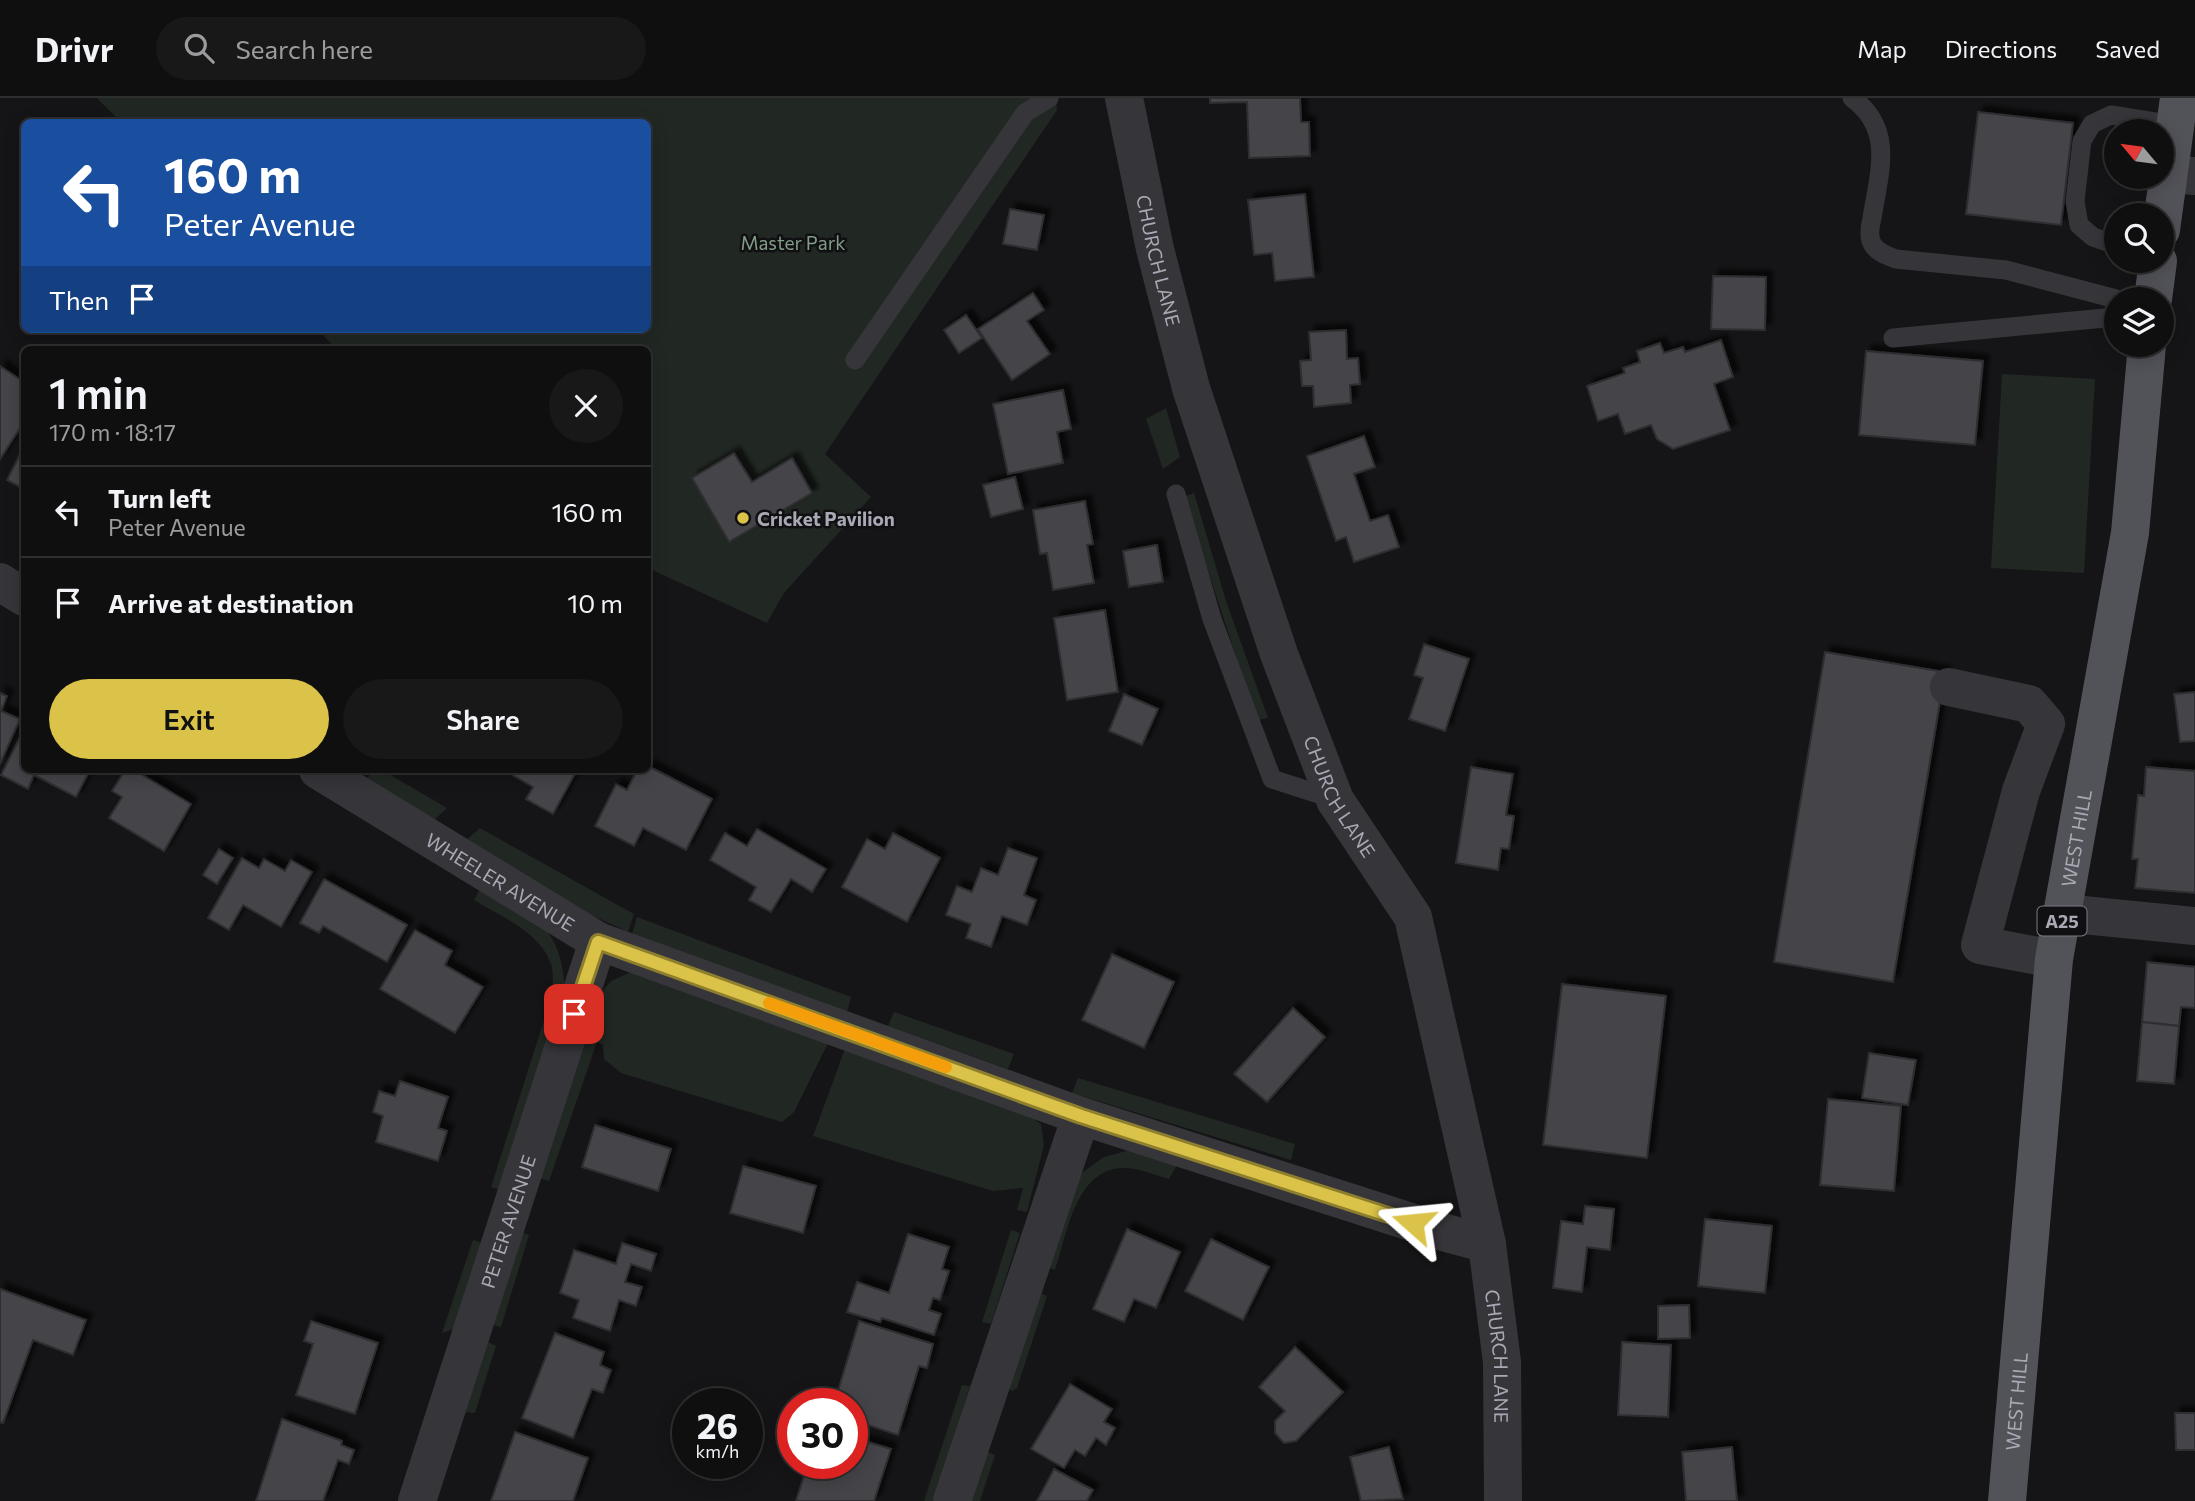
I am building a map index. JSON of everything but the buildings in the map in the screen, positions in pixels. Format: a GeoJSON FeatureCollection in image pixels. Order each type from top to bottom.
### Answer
{"type":"FeatureCollection","features":[{"type":"Feature","properties":{"kind":"main road"},"geometry":{"type":"LineString","coordinates":[[2171,203],[2182,175],[2176,112]]}},
{"type":"Feature","properties":{"kind":"main road","name":"WEST HILL"},"geometry":{"type":"LineString","coordinates":[[2007,1501],[2054,959],[2130,533],[2146,357]]}},
{"type":"Feature","properties":{"kind":"street","name":"CHURCH LANE"},"geometry":{"type":"LineString","coordinates":[[1124,98],[1158,260],[1191,388],[1279,654],[1335,800],[1413,917],[1487,1244],[1502,1362],[1503,1501]]}},
{"type":"Feature","properties":{"kind":"street"},"geometry":{"type":"LineString","coordinates":[[0,582],[21,595]]}},
{"type":"Feature","properties":{"kind":"street"},"geometry":{"type":"LineString","coordinates":[[1949,687],[2029,704],[2046,724],[2021,791],[1980,945],[2054,959]]}},
{"type":"Feature","properties":{"kind":"street","name":"WHEELER AVENUE"},"geometry":{"type":"LineString","coordinates":[[323,773],[598,942],[1081,1116],[1487,1244]]}},
{"type":"Feature","properties":{"kind":"street"},"geometry":{"type":"LineString","coordinates":[[2063,913],[2195,926]]}},
{"type":"Feature","properties":{"kind":"street","name":"PETER AVENUE"},"geometry":{"type":"LineString","coordinates":[[417,1501],[598,942]]}},
{"type":"Feature","properties":{"kind":"street"},"geometry":{"type":"LineString","coordinates":[[952,1501],[1081,1116]]}},
{"type":"Feature","properties":{"kind":"lane"},"geometry":{"type":"LineString","coordinates":[[855,360],[1025,113],[1049,98]]}},
{"type":"Feature","properties":{"kind":"lane"},"geometry":{"type":"LineString","coordinates":[[1852,98],[1873,117],[1878,127],[1881,145],[1870,229],[1872,244],[1881,253],[1896,259],[2006,270],[2104,296]]}},
{"type":"Feature","properties":{"kind":"lane"},"geometry":{"type":"LineString","coordinates":[[2104,241],[2093,237],[2079,225],[2075,201],[2082,141],[2092,124],[2111,115],[2176,112]]}},
{"type":"Feature","properties":{"kind":"lane"},"geometry":{"type":"LineString","coordinates":[[1893,338],[2104,318]]}},
{"type":"Feature","properties":{"kind":"lane"},"geometry":{"type":"LineString","coordinates":[[1176,494],[1212,619],[1272,779],[1335,800]]}},
{"type":"Feature","properties":{"kind":"green space","name":"Master Park"},"geometry":{"type":"Polygon","coordinates":[[[97,98],[1056,98],[1057,110],[825,454],[871,497],[784,593],[767,623],[651,569],[651,346],[333,346],[321,333],[651,333],[651,119],[118,119],[97,98]]]}},
{"type":"Feature","properties":{"kind":"green space"},"geometry":{"type":"Polygon","coordinates":[[[2002,374],[2095,379],[2084,573],[1991,568],[2002,374]]]}},
{"type":"Feature","properties":{"kind":"green space"},"geometry":{"type":"Polygon","coordinates":[[[1166,408],[1180,457],[1163,469],[1146,419],[1166,408]]]}},
{"type":"Feature","properties":{"kind":"green space"},"geometry":{"type":"Polygon","coordinates":[[[1194,493],[1227,604],[1268,718],[1257,720],[1184,497],[1194,493]]]}},
{"type":"Feature","properties":{"kind":"green space"},"geometry":{"type":"Polygon","coordinates":[[[371,773],[387,773],[447,808],[433,821],[366,780],[371,773]]]}},
{"type":"Feature","properties":{"kind":"green space"},"geometry":{"type":"Polygon","coordinates":[[[480,828],[634,914],[628,932],[583,911],[465,841],[480,828]]]}},
{"type":"Feature","properties":{"kind":"green space"},"geometry":{"type":"Polygon","coordinates":[[[482,885],[530,915],[551,936],[558,950],[565,991],[500,1190],[491,1187],[553,992],[553,974],[546,953],[529,934],[474,900],[482,885]]]}},
{"type":"Feature","properties":{"kind":"green space"},"geometry":{"type":"Polygon","coordinates":[[[637,917],[851,997],[847,1012],[632,934],[637,917]]]}},
{"type":"Feature","properties":{"kind":"green space"},"geometry":{"type":"Polygon","coordinates":[[[633,971],[828,1043],[794,1112],[782,1122],[621,1073],[604,1059],[603,1045],[597,1042],[549,1181],[539,1178],[598,996],[611,981],[633,971]]]}},
{"type":"Feature","properties":{"kind":"green space"},"geometry":{"type":"Polygon","coordinates":[[[894,1012],[1014,1054],[1008,1069],[888,1026],[894,1012]]]}},
{"type":"Feature","properties":{"kind":"green space"},"geometry":{"type":"Polygon","coordinates":[[[846,1046],[1024,1112],[1041,1124],[1044,1145],[1027,1212],[1017,1210],[1023,1188],[993,1191],[813,1136],[846,1046]]]}},
{"type":"Feature","properties":{"kind":"green space"},"geometry":{"type":"Polygon","coordinates":[[[1078,1078],[1295,1144],[1291,1160],[1072,1093],[1078,1078]]]}},
{"type":"Feature","properties":{"kind":"green space"},"geometry":{"type":"Polygon","coordinates":[[[1126,1151],[1140,1151],[1178,1163],[1169,1179],[1140,1170],[1122,1168],[1106,1172],[1093,1180],[1075,1207],[1055,1270],[1045,1266],[1080,1174],[1104,1157],[1126,1151]]]}},
{"type":"Feature","properties":{"kind":"green space"},"geometry":{"type":"Polygon","coordinates":[[[1011,1230],[1020,1233],[991,1324],[982,1322],[1011,1230]]]}},
{"type":"Feature","properties":{"kind":"green space"},"geometry":{"type":"Polygon","coordinates":[[[521,1232],[529,1235],[501,1327],[493,1325],[521,1232]]]}},
{"type":"Feature","properties":{"kind":"green space"},"geometry":{"type":"Polygon","coordinates":[[[473,1240],[482,1243],[454,1329],[442,1333],[473,1240]]]}},
{"type":"Feature","properties":{"kind":"green space"},"geometry":{"type":"Polygon","coordinates":[[[1038,1292],[1047,1296],[1017,1388],[1012,1391],[1006,1387],[1038,1292]]]}},
{"type":"Feature","properties":{"kind":"green space"},"geometry":{"type":"Polygon","coordinates":[[[488,1342],[496,1346],[475,1413],[463,1412],[488,1342]]]}},
{"type":"Feature","properties":{"kind":"green space"},"geometry":{"type":"Polygon","coordinates":[[[962,1385],[970,1386],[934,1501],[924,1501],[962,1385]]]}},
{"type":"Feature","properties":{"kind":"green space"},"geometry":{"type":"Polygon","coordinates":[[[986,1451],[995,1455],[980,1501],[970,1501],[986,1451]]]}},
{"type":"Feature","properties":{"kind":"slow traffic"},"geometry":{"type":"LineString","coordinates":[[769,1003],[946,1067]]}},
{"type":"Feature","properties":{"kind":"place","name":"Cricket Pavilion"},"geometry":{"type":"Point","coordinates":[743,518]}},
{"type":"Feature","properties":{"kind":"route"},"geometry":{"type":"LineString","coordinates":[[574,1014],[598,942],[1081,1116],[1413,1223]]}}]}
